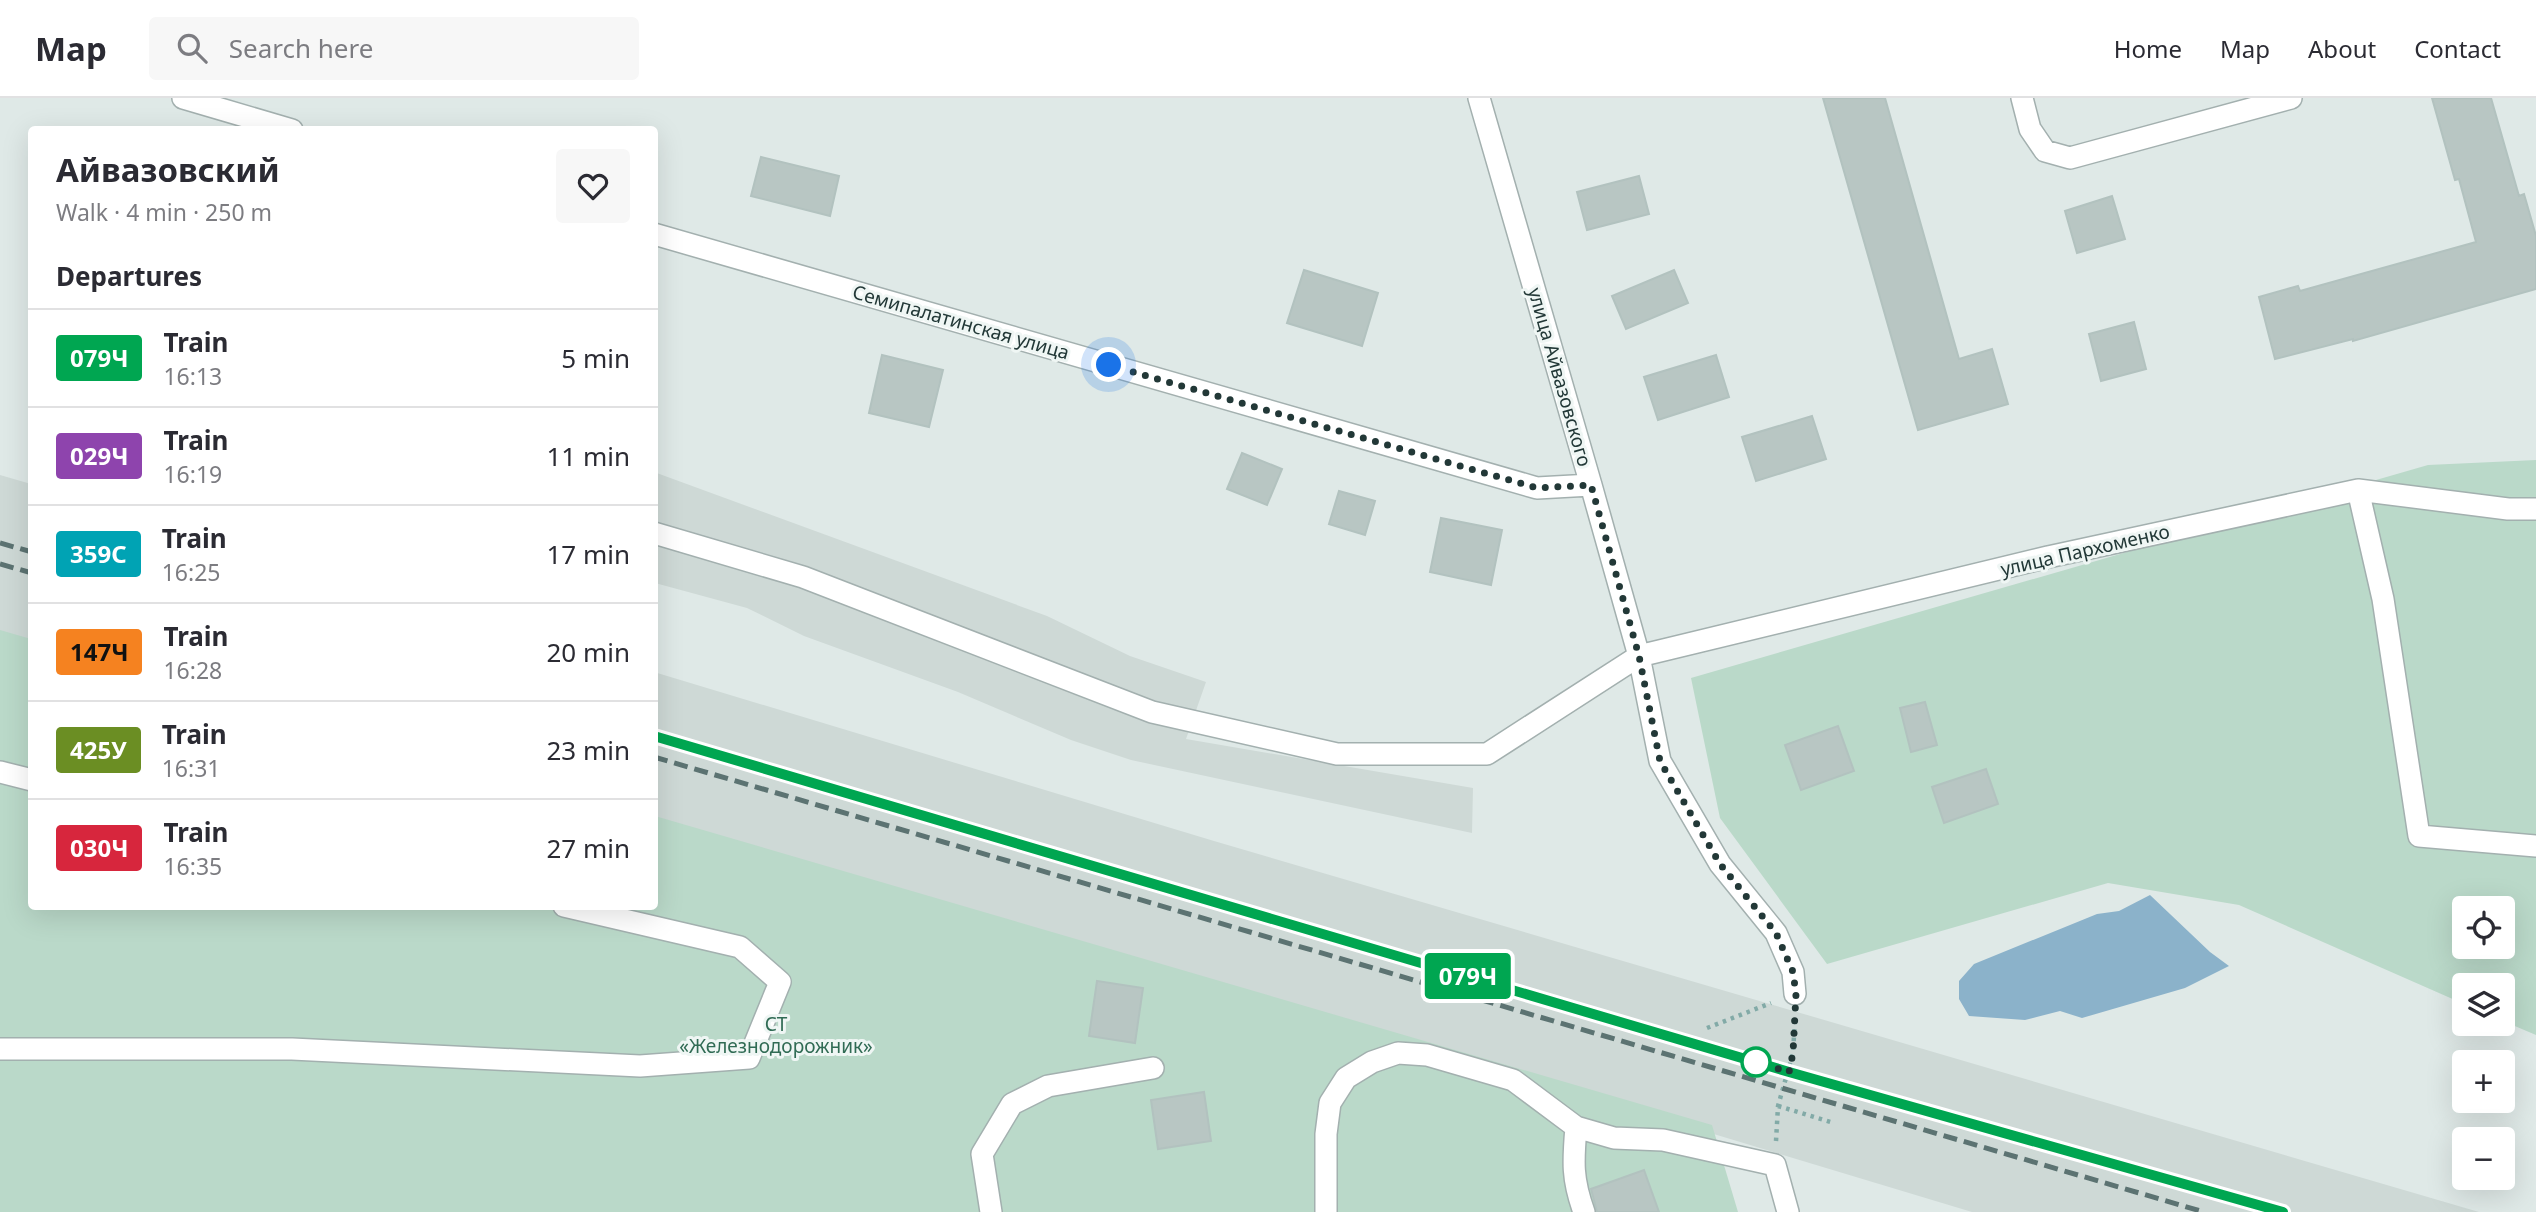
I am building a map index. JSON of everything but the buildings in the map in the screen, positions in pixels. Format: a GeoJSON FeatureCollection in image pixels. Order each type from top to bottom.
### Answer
{"type":"FeatureCollection","features":[{"type":"Feature","properties":{"kind":"street"},"geometry":{"type":"LineString","coordinates":[[183,98],[278,126]]}},
{"type":"Feature","properties":{"kind":"street","name":"улица Айвазовского"},"geometry":{"type":"LineString","coordinates":[[1479,98],[1639,656],[1660,761],[1720,864],[1776,933],[1793,972],[1796,994]]}},
{"type":"Feature","properties":{"kind":"street"},"geometry":{"type":"LineString","coordinates":[[2022,98],[2031,129],[2045,151],[2070,158],[2291,98]]}},
{"type":"Feature","properties":{"kind":"street","name":"Семипалатинская улица"},"geometry":{"type":"LineString","coordinates":[[658,235],[1537,488],[1591,485]]}},
{"type":"Feature","properties":{"kind":"street"},"geometry":{"type":"LineString","coordinates":[[2358,490],[2383,599],[2419,836],[2536,846]]}},
{"type":"Feature","properties":{"kind":"street","name":"улица Пархоменко"},"geometry":{"type":"LineString","coordinates":[[658,534],[803,577],[1152,712],[1337,754],[1487,754],[1639,656],[2048,557],[2358,490],[2508,509],[2536,509]]}},
{"type":"Feature","properties":{"kind":"street"},"geometry":{"type":"LineString","coordinates":[[0,772],[28,779]]}},
{"type":"Feature","properties":{"kind":"street"},"geometry":{"type":"LineString","coordinates":[[0,1049],[292,1049],[640,1066],[749,1058],[780,982],[740,947],[581,910]]}},
{"type":"Feature","properties":{"kind":"street"},"geometry":{"type":"LineString","coordinates":[[1326,1212],[1326,1134],[1330,1103],[1346,1078],[1372,1062],[1398,1053],[1427,1055],[1513,1080],[1576,1127],[1614,1138],[1663,1140],[1774,1166],[1787,1212]]}},
{"type":"Feature","properties":{"kind":"street"},"geometry":{"type":"LineString","coordinates":[[991,1212],[982,1154],[1012,1104],[1048,1086],[1153,1068]]}},
{"type":"Feature","properties":{"kind":"street"},"geometry":{"type":"LineString","coordinates":[[1576,1127],[1573,1167],[1577,1193],[1584,1212]]}},
{"type":"Feature","properties":{"kind":"path"},"geometry":{"type":"LineString","coordinates":[[1707,1028],[1796,994],[1793,1053],[1778,1106],[1834,1123]]}},
{"type":"Feature","properties":{"kind":"shaded area"},"geometry":{"type":"Polygon","coordinates":[[[658,473],[1047,616],[1130,656],[1206,682],[1186,739],[1473,788],[1472,833],[1131,760],[1071,740],[958,692],[804,636],[747,608],[658,584],[658,473]]]}},
{"type":"Feature","properties":{"kind":"shaded area"},"geometry":{"type":"Polygon","coordinates":[[[0,475],[28,483],[28,648],[0,640],[0,475]]]}},
{"type":"Feature","properties":{"kind":"shaded area"},"geometry":{"type":"Polygon","coordinates":[[[658,673],[1214,841],[2479,1212],[1972,1212],[1528,1078],[658,826],[658,673]]]}},
{"type":"Feature","properties":{"kind":"green space"},"geometry":{"type":"Polygon","coordinates":[[[2536,460],[2536,1035],[2515,1026],[2515,973],[2452,973],[2452,999],[2239,905],[2108,883],[1827,964],[1720,818],[1691,678],[2428,465],[2536,460]]]}},
{"type":"Feature","properties":{"kind":"green space","name":"СТ «Железнодорожник»"},"geometry":{"type":"Polygon","coordinates":[[[0,630],[28,638],[28,910],[658,910],[658,817],[1712,1125],[1738,1212],[0,1212],[0,630]]]}},
{"type":"Feature","properties":{"kind":"water"},"geometry":{"type":"Polygon","coordinates":[[[2150,895],[2210,952],[2229,966],[2185,988],[2082,1018],[2060,1011],[2025,1020],[1969,1016],[1959,999],[1959,981],[1974,964],[2097,914],[2119,911],[2150,895]]]}},
{"type":"Feature","properties":{"kind":"railway"},"geometry":{"type":"LineString","coordinates":[[0,543],[28,551]]}},
{"type":"Feature","properties":{"kind":"railway"},"geometry":{"type":"LineString","coordinates":[[0,564],[28,572]]}},
{"type":"Feature","properties":{"kind":"railway"},"geometry":{"type":"LineString","coordinates":[[658,737],[1789,1072],[2283,1212]]}},
{"type":"Feature","properties":{"kind":"railway"},"geometry":{"type":"LineString","coordinates":[[658,758],[2204,1212]]}},
{"type":"Feature","properties":{"kind":"train","name":"079Ч"},"geometry":{"type":"LineString","coordinates":[[658,737],[1789,1072],[2283,1212]]}},
{"type":"Feature","properties":{"kind":"route"},"geometry":{"type":"LineString","coordinates":[[1109,365],[1537,488],[1591,485],[1639,656],[1660,761],[1720,864],[1776,933],[1793,972],[1796,994],[1793,1053],[1789,1072],[1756,1062]]}}]}
